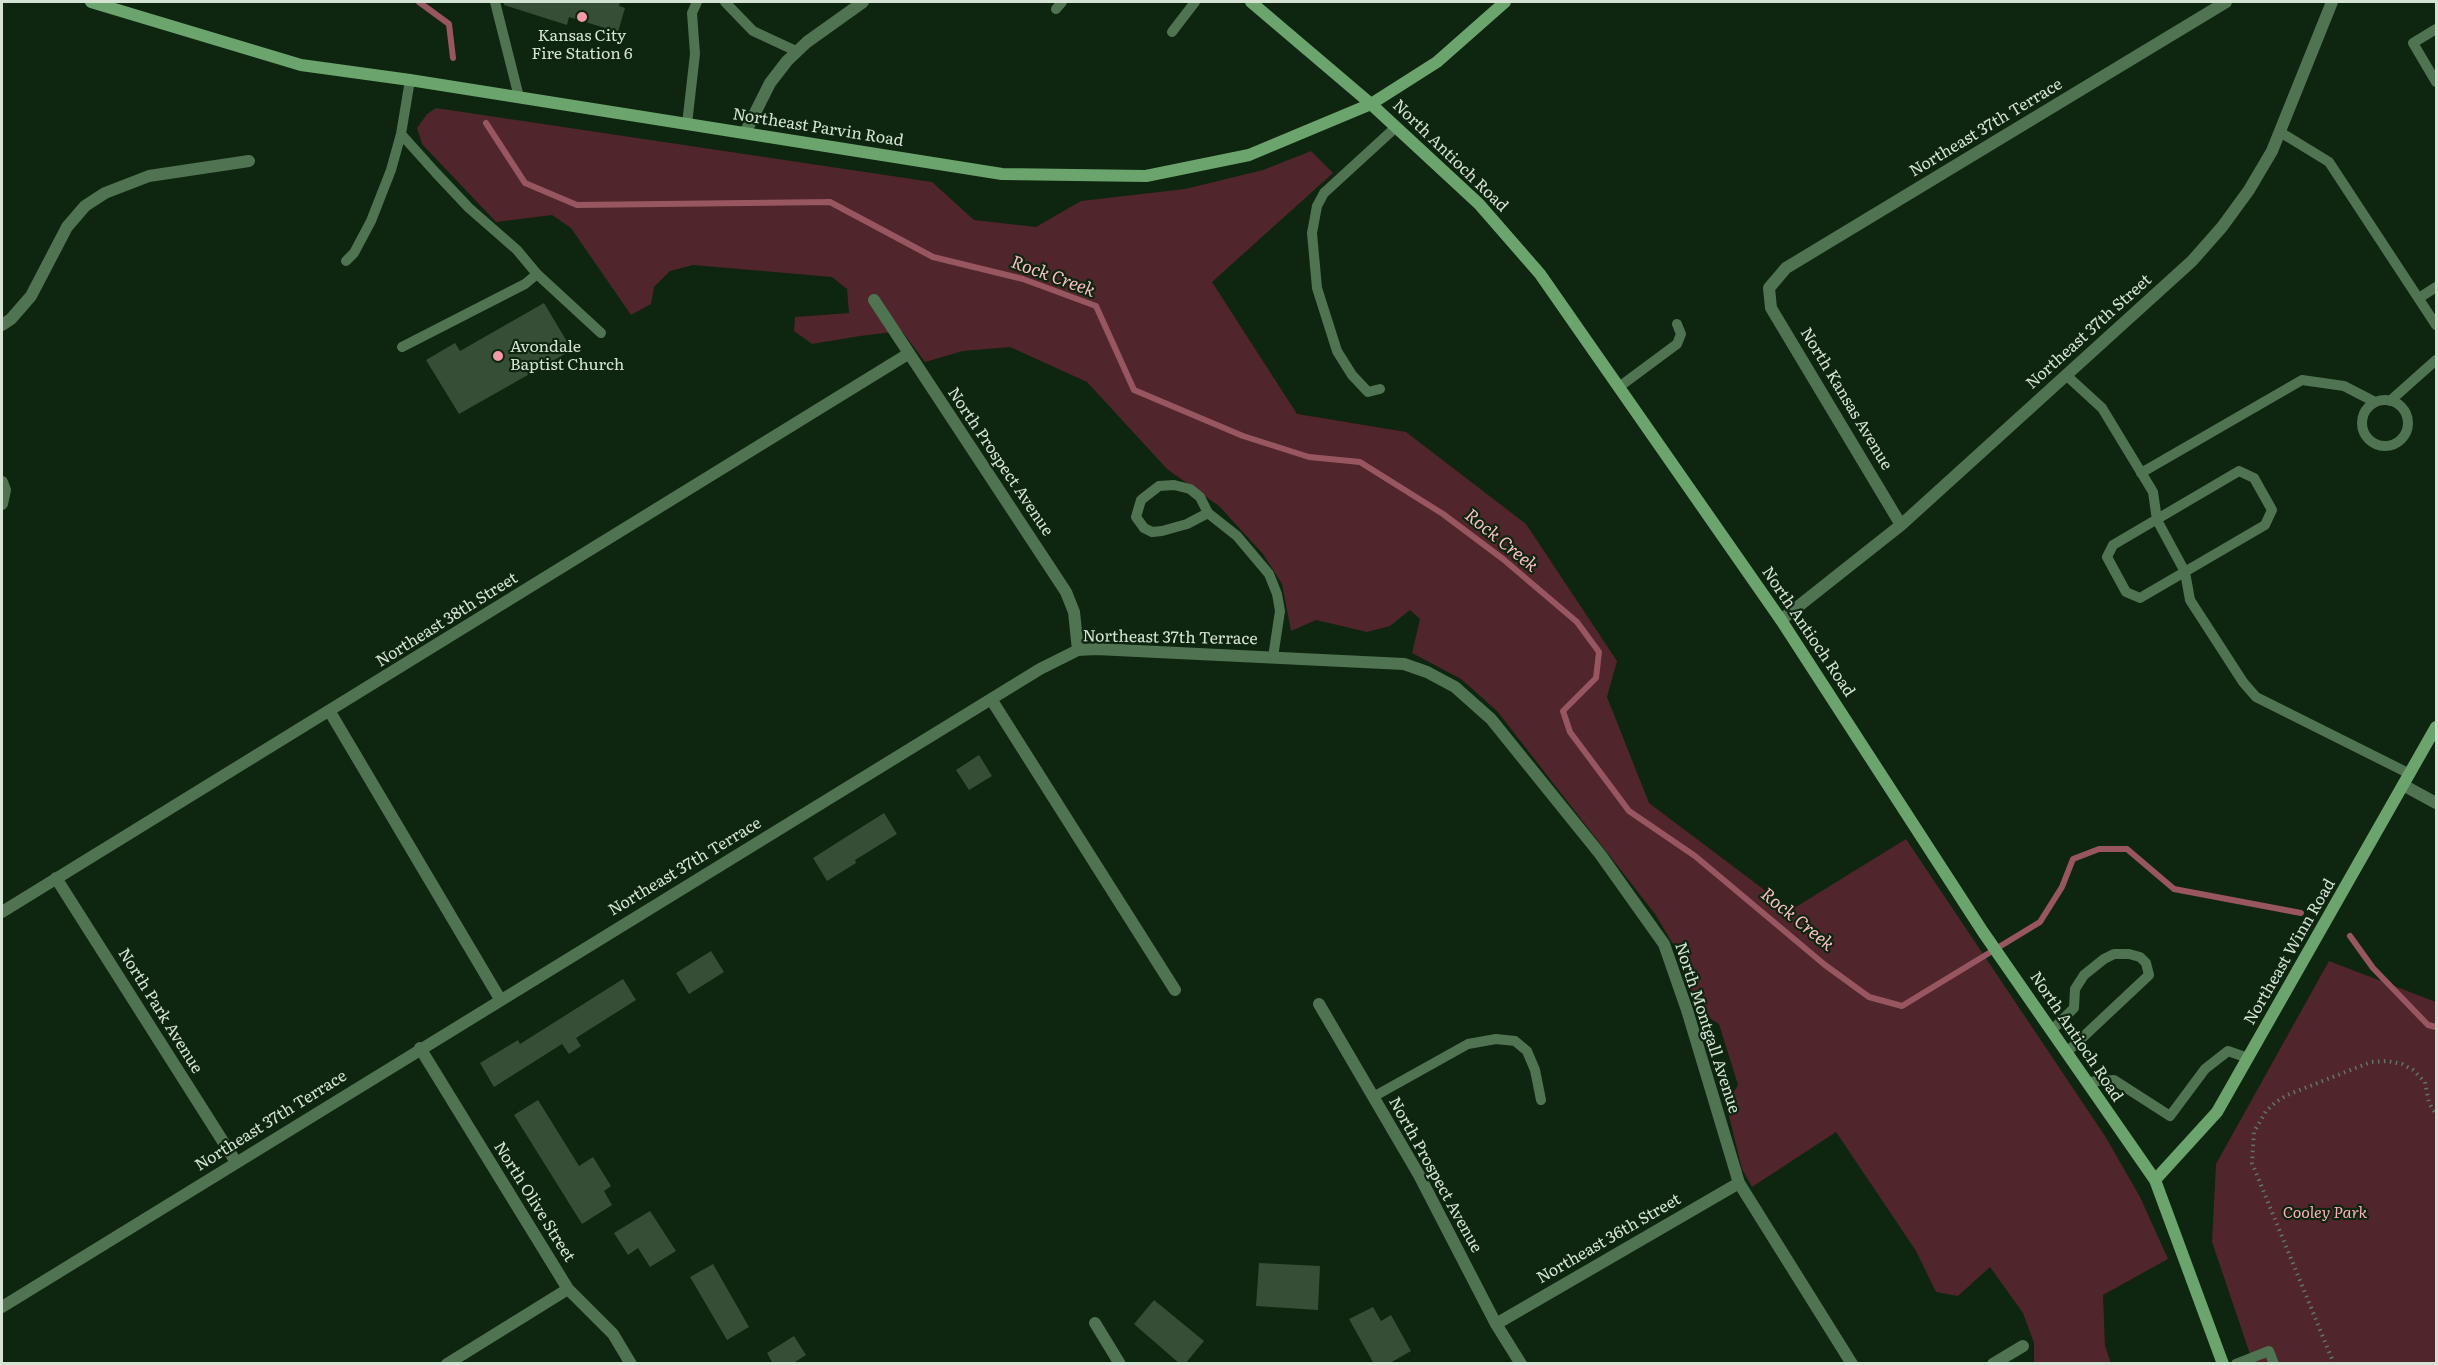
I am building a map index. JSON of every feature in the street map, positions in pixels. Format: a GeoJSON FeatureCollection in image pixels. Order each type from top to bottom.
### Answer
{"type":"FeatureCollection","features":[{"type":"Feature","properties":{"kind":"street","name":"Northeast Parvin Road"},"geometry":{"type":"LineString","coordinates":[[92,2],[301,65],[410,80],[1002,174],[1146,176],[1249,155],[1371,104],[1437,62],[1505,2]]}},
{"type":"Feature","properties":{"kind":"street"},"geometry":{"type":"LineString","coordinates":[[745,133],[770,83],[796,51],[863,2]]}},
{"type":"Feature","properties":{"kind":"street","name":"North Antioch Road"},"geometry":{"type":"LineString","coordinates":[[1251,2],[1371,104],[1479,204],[1532,265],[1781,620],[1983,932],[2155,1180],[2223,1364]]}},
{"type":"Feature","properties":{"kind":"street","name":"Northeast 37th Terrace"},"geometry":{"type":"LineString","coordinates":[[1769,288],[1786,268],[2226,2]]}},
{"type":"Feature","properties":{"kind":"street","name":"Northeast 37th Street"},"geometry":{"type":"LineString","coordinates":[[1781,620],[1901,525],[2192,261],[2222,227],[2249,190],[2280,132],[2332,2]]}},
{"type":"Feature","properties":{"kind":"street"},"geometry":{"type":"LineString","coordinates":[[2,325],[31,296],[67,227],[85,206],[105,193],[149,176],[249,161]]}},
{"type":"Feature","properties":{"kind":"street","name":"North Kansas Avenue"},"geometry":{"type":"LineString","coordinates":[[1769,288],[1771,308],[1901,525]]}},
{"type":"Feature","properties":{"kind":"street","name":"North Prospect Avenue"},"geometry":{"type":"LineString","coordinates":[[874,300],[1066,592],[1074,612],[1078,650]]}},
{"type":"Feature","properties":{"kind":"street","name":"Northeast 38th Street"},"geometry":{"type":"LineString","coordinates":[[2,912],[908,354]]}},
{"type":"Feature","properties":{"kind":"street"},"geometry":{"type":"LineString","coordinates":[[2,482],[5,490],[2,504]]}},
{"type":"Feature","properties":{"kind":"street","name":"Northeast 37th Terrace"},"geometry":{"type":"LineString","coordinates":[[2,1307],[236,1161],[1040,669],[1078,650],[1404,664],[1439,679]]}},
{"type":"Feature","properties":{"kind":"street","name":"North Montgall Avenue"},"geometry":{"type":"LineString","coordinates":[[1439,679],[1455,687],[1491,718],[1600,854],[1664,944],[1687,1010],[1739,1183],[1852,1364]]}},
{"type":"Feature","properties":{"kind":"street"},"geometry":{"type":"LineString","coordinates":[[992,699],[1175,990]]}},
{"type":"Feature","properties":{"kind":"street"},"geometry":{"type":"LineString","coordinates":[[330,712],[501,999]]}},
{"type":"Feature","properties":{"kind":"street","name":"Northeast Winn Road"},"geometry":{"type":"LineString","coordinates":[[2155,1180],[2217,1112],[2436,727]]}},
{"type":"Feature","properties":{"kind":"street"},"geometry":{"type":"LineString","coordinates":[[2403,785],[2436,803]]}},
{"type":"Feature","properties":{"kind":"street","name":"North Park Avenue"},"geometry":{"type":"LineString","coordinates":[[56,878],[236,1161]]}},
{"type":"Feature","properties":{"kind":"street","name":"North Prospect Avenue"},"geometry":{"type":"LineString","coordinates":[[1319,1004],[1419,1175],[1496,1324],[1521,1364]]}},
{"type":"Feature","properties":{"kind":"street","name":"North Olive Street"},"geometry":{"type":"LineString","coordinates":[[420,1048],[568,1289],[613,1334],[631,1364]]}},
{"type":"Feature","properties":{"kind":"street","name":"Northeast 36th Street"},"geometry":{"type":"LineString","coordinates":[[1496,1324],[1739,1183]]}},
{"type":"Feature","properties":{"kind":"street"},"geometry":{"type":"LineString","coordinates":[[447,1364],[568,1289]]}},
{"type":"Feature","properties":{"kind":"street"},"geometry":{"type":"LineString","coordinates":[[1095,1323],[1120,1364]]}},
{"type":"Feature","properties":{"kind":"street"},"geometry":{"type":"LineString","coordinates":[[1993,1364],[2023,1346]]}},
{"type":"Feature","properties":{"kind":"lane"},"geometry":{"type":"LineString","coordinates":[[495,2],[519,97]]}},
{"type":"Feature","properties":{"kind":"lane"},"geometry":{"type":"LineString","coordinates":[[687,124],[695,54],[692,13],[697,2]]}},
{"type":"Feature","properties":{"kind":"lane"},"geometry":{"type":"LineString","coordinates":[[725,2],[753,31],[796,51]]}},
{"type":"Feature","properties":{"kind":"lane"},"geometry":{"type":"LineString","coordinates":[[1172,32],[1195,2]]}},
{"type":"Feature","properties":{"kind":"lane"},"geometry":{"type":"LineString","coordinates":[[2436,29],[2413,43],[2436,82]]}},
{"type":"Feature","properties":{"kind":"lane"},"geometry":{"type":"LineString","coordinates":[[346,261],[354,253],[371,220],[391,170],[402,134],[410,80]]}},
{"type":"Feature","properties":{"kind":"lane"},"geometry":{"type":"LineString","coordinates":[[1380,389],[1368,393],[1352,375],[1337,351],[1317,288],[1312,233],[1317,206],[1324,193],[1396,127]]}},
{"type":"Feature","properties":{"kind":"lane"},"geometry":{"type":"LineString","coordinates":[[2280,132],[2330,162],[2436,325]]}},
{"type":"Feature","properties":{"kind":"lane"},"geometry":{"type":"LineString","coordinates":[[402,134],[469,208],[517,250],[537,274],[601,333]]}},
{"type":"Feature","properties":{"kind":"lane"},"geometry":{"type":"LineString","coordinates":[[402,347],[525,284],[537,274]]}},
{"type":"Feature","properties":{"kind":"lane"},"geometry":{"type":"LineString","coordinates":[[2419,298],[2436,287]]}},
{"type":"Feature","properties":{"kind":"lane"},"geometry":{"type":"LineString","coordinates":[[1619,387],[1677,344],[1681,334],[1677,324]]}},
{"type":"Feature","properties":{"kind":"lane"},"geometry":{"type":"LineString","coordinates":[[2390,401],[2436,360]]}},
{"type":"Feature","properties":{"kind":"lane"},"geometry":{"type":"LineString","coordinates":[[2066,375],[2102,408],[2152,492],[2157,520],[2185,572],[2190,600],[2243,682],[2256,697],[2410,774]]}},
{"type":"Feature","properties":{"kind":"lane"},"geometry":{"type":"LineString","coordinates":[[2141,473],[2302,380],[2344,386],[2375,402],[2390,401],[2403,408],[2409,422],[2408,430],[2399,442],[2385,447],[2370,442],[2362,429],[2364,413],[2375,402]]}},
{"type":"Feature","properties":{"kind":"lane"},"geometry":{"type":"LineString","coordinates":[[2239,471],[2254,478],[2272,510],[2265,525],[2185,572],[2140,598],[2126,592],[2108,557],[2113,545],[2239,471]]}},
{"type":"Feature","properties":{"kind":"lane"},"geometry":{"type":"LineString","coordinates":[[1208,513],[1187,525],[1152,532],[1144,528],[1136,516],[1141,500],[1152,489],[1173,485],[1190,489],[1200,497],[1208,513],[1237,536],[1269,574],[1277,594],[1280,611],[1273,657]]}},
{"type":"Feature","properties":{"kind":"lane"},"geometry":{"type":"LineString","coordinates":[[2052,1030],[2074,1008],[2075,989],[2084,975],[2104,960],[2114,954],[2129,954],[2140,957],[2146,963],[2149,975],[2067,1052]]}},
{"type":"Feature","properties":{"kind":"lane"},"geometry":{"type":"LineString","coordinates":[[1373,1096],[1468,1044],[1496,1039],[1515,1041],[1527,1051],[1535,1070],[1540,1100]]}},
{"type":"Feature","properties":{"kind":"lane"},"geometry":{"type":"LineString","coordinates":[[2087,1082],[2114,1080],[2170,1116],[2205,1069],[2228,1051],[2248,1058]]}},
{"type":"Feature","properties":{"kind":"lane"},"geometry":{"type":"LineString","coordinates":[[2236,1364],[2269,1351],[2274,1364]]}},
{"type":"Feature","properties":{"kind":"path"},"geometry":{"type":"LineString","coordinates":[[2334,1364],[2252,1162],[2254,1132],[2266,1111],[2276,1102],[2371,1062],[2386,1061],[2402,1064],[2413,1070],[2425,1082],[2429,1103],[2436,1114]]}},
{"type":"Feature","properties":{"kind":"green space"},"geometry":{"type":"Polygon","coordinates":[[[436,108],[932,182],[974,220],[1036,227],[1081,201],[1185,189],[1263,170],[1311,151],[1333,173],[1212,282],[1297,414],[1406,432],[1526,524],[1617,661],[1607,697],[1649,803],[1791,910],[1906,839],[2105,1136],[2140,1197],[2168,1259],[2103,1295],[2105,1346],[2111,1363],[2034,1363],[2034,1343],[2023,1313],[1990,1267],[1958,1296],[1936,1292],[1916,1251],[1836,1132],[1752,1187],[1742,1169],[1726,1104],[1738,1085],[1719,1024],[1697,1010],[1673,944],[1655,914],[1497,711],[1461,679],[1412,653],[1420,619],[1410,610],[1390,626],[1367,632],[1316,620],[1291,631],[1282,584],[1263,554],[1219,506],[1167,469],[1087,382],[1010,347],[963,351],[925,362],[902,331],[812,344],[794,331],[795,317],[849,313],[847,289],[832,277],[693,265],[670,271],[654,287],[651,304],[631,315],[571,228],[552,215],[496,222],[422,144],[417,128],[427,114],[436,108]]]}},
{"type":"Feature","properties":{"kind":"green space","name":"Cooley Park"},"geometry":{"type":"Polygon","coordinates":[[[2329,961],[2436,1002],[2436,1363],[2253,1363],[2212,1242],[2216,1164],[2329,961]]]}},
{"type":"Feature","properties":{"kind":"building","name":"Kansas City Fire Station 6"},"geometry":{"type":"Polygon","coordinates":[[[504,2],[620,2],[619,6],[625,8],[618,32],[569,17],[567,25],[504,5],[504,2]]]}},
{"type":"Feature","properties":{"kind":"building","name":"Avondale Baptist Church"},"geometry":{"type":"Polygon","coordinates":[[[544,303],[572,350],[459,414],[426,360],[455,343],[460,351],[544,303]]]}},
{"type":"Feature","properties":{"kind":"building"},"geometry":{"type":"Polygon","coordinates":[[[979,755],[992,776],[969,790],[956,770],[979,755]]]}},
{"type":"Feature","properties":{"kind":"building"},"geometry":{"type":"Polygon","coordinates":[[[884,813],[897,834],[855,860],[856,863],[827,881],[813,858],[884,813]]]}},
{"type":"Feature","properties":{"kind":"building"},"geometry":{"type":"Polygon","coordinates":[[[711,951],[724,972],[689,994],[676,973],[711,951]]]}},
{"type":"Feature","properties":{"kind":"building"},"geometry":{"type":"Polygon","coordinates":[[[623,979],[636,1000],[576,1038],[581,1046],[569,1054],[562,1044],[494,1087],[480,1063],[518,1040],[520,1044],[623,979]]]}},
{"type":"Feature","properties":{"kind":"building"},"geometry":{"type":"Polygon","coordinates":[[[538,1100],[579,1166],[593,1157],[611,1186],[604,1191],[612,1205],[582,1224],[514,1115],[538,1100]]]}},
{"type":"Feature","properties":{"kind":"building"},"geometry":{"type":"Polygon","coordinates":[[[650,1211],[676,1251],[650,1267],[638,1248],[628,1255],[614,1233],[650,1211]]]}},
{"type":"Feature","properties":{"kind":"building"},"geometry":{"type":"Polygon","coordinates":[[[1259,1263],[1320,1266],[1318,1310],[1256,1306],[1259,1263]]]}},
{"type":"Feature","properties":{"kind":"building"},"geometry":{"type":"Polygon","coordinates":[[[713,1264],[749,1327],[727,1340],[690,1277],[713,1264]]]}},
{"type":"Feature","properties":{"kind":"building"},"geometry":{"type":"Polygon","coordinates":[[[1154,1300],[1204,1341],[1185,1364],[1180,1364],[1134,1324],[1154,1300]]]}},
{"type":"Feature","properties":{"kind":"building"},"geometry":{"type":"Polygon","coordinates":[[[1373,1307],[1381,1321],[1391,1315],[1411,1351],[1388,1364],[1374,1364],[1349,1319],[1373,1307]]]}},
{"type":"Feature","properties":{"kind":"building"},"geometry":{"type":"Polygon","coordinates":[[[794,1336],[806,1355],[792,1364],[773,1364],[767,1353],[794,1336]]]}},
{"type":"Feature","properties":{"kind":"waterway","name":"Rock Creek"},"geometry":{"type":"LineString","coordinates":[[419,2],[449,24],[453,58]]}},
{"type":"Feature","properties":{"kind":"waterway","name":"Rock Creek"},"geometry":{"type":"LineString","coordinates":[[486,123],[525,183],[577,205],[830,202],[933,257],[1023,279],[1096,306],[1134,390],[1243,436],[1309,457],[1360,462],[1443,514],[1503,559],[1577,622],[1599,652],[1596,678],[1563,711],[1570,732],[1629,811],[1695,856],[1825,965],[1869,997],[1902,1006],[2040,922],[2062,887],[2073,859],[2099,849],[2127,849],[2174,889],[2301,913]]}},
{"type":"Feature","properties":{"kind":"waterway","name":"Rock Creek"},"geometry":{"type":"LineString","coordinates":[[2350,936],[2373,968],[2428,1025],[2436,1027]]}},
{"type":"Feature","properties":{"kind":"place","name":"Kansas City Fire Station 6"},"geometry":{"type":"Point","coordinates":[582,17]}},
{"type":"Feature","properties":{"kind":"place","name":"Avondale Baptist Church"},"geometry":{"type":"Point","coordinates":[498,356]}}]}
